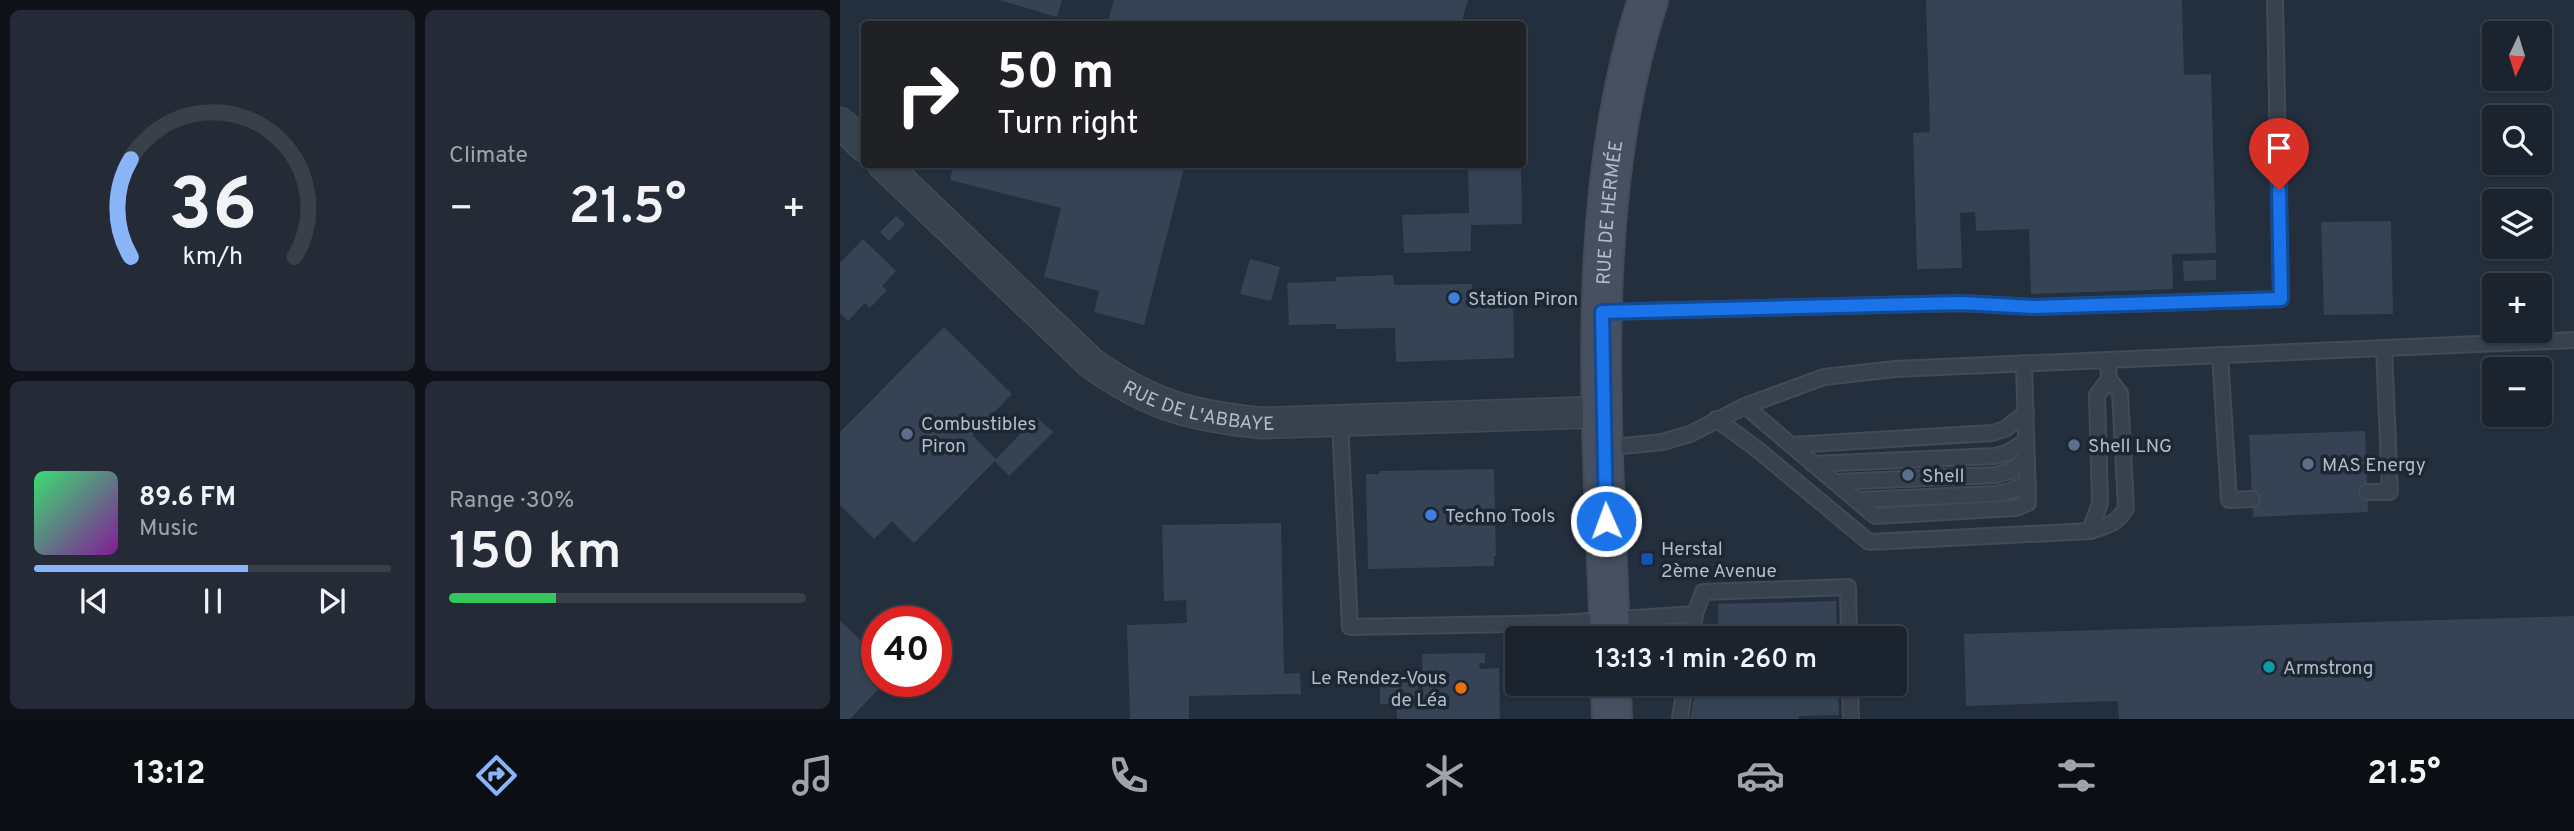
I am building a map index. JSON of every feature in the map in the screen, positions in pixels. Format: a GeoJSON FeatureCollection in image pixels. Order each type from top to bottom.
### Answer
{"type":"FeatureCollection","features":[{"type":"Feature","properties":{"kind":"street","name":"RUE DE HERMÉE"},"geometry":{"type":"LineString","coordinates":[[1609,626],[1603,430],[1602,312],[1605,235],[1625,87],[1648,0]]}},
{"type":"Feature","properties":{"kind":"street"},"geometry":{"type":"LineString","coordinates":[[840,123],[861,143]]}},
{"type":"Feature","properties":{"kind":"street","name":"RUE DE L'ABBAYE"},"geometry":{"type":"LineString","coordinates":[[887,168],[1091,363],[1122,386],[1166,406],[1216,419],[1262,424],[1340,422],[1603,430]]}},
{"type":"Feature","properties":{"kind":"street"},"geometry":{"type":"LineString","coordinates":[[1611,696],[1612,719]]}},
{"type":"Feature","properties":{"kind":"lane"},"geometry":{"type":"LineString","coordinates":[[1602,312],[1961,303],[2034,307],[2281,299],[2275,0]]}},
{"type":"Feature","properties":{"kind":"lane"},"geometry":{"type":"LineString","coordinates":[[1603,430],[1662,442],[1690,434],[1745,406],[1824,377],[1895,369],[2574,340]]}},
{"type":"Feature","properties":{"kind":"lane"},"geometry":{"type":"LineString","coordinates":[[2367,492],[2390,492],[2384,348]]}},
{"type":"Feature","properties":{"kind":"lane"},"geometry":{"type":"LineString","coordinates":[[2220,355],[2229,500],[2252,499]]}},
{"type":"Feature","properties":{"kind":"lane"},"geometry":{"type":"LineString","coordinates":[[1716,419],[1757,449],[1868,542],[2090,531],[2120,519],[2126,508],[2120,393],[2109,379],[2108,360]]}},
{"type":"Feature","properties":{"kind":"lane"},"geometry":{"type":"LineString","coordinates":[[1745,406],[1875,516],[2016,508],[2028,503],[2024,363]]}},
{"type":"Feature","properties":{"kind":"lane"},"geometry":{"type":"LineString","coordinates":[[2090,531],[2100,503],[2097,395],[2109,379]]}},
{"type":"Feature","properties":{"kind":"lane"},"geometry":{"type":"LineString","coordinates":[[1791,445],[1992,433],[2005,429],[2026,413]]}},
{"type":"Feature","properties":{"kind":"lane"},"geometry":{"type":"LineString","coordinates":[[1340,422],[1350,627],[1559,623],[1584,626]]}},
{"type":"Feature","properties":{"kind":"lane"},"geometry":{"type":"LineString","coordinates":[[1813,464],[1995,456],[2007,453],[2026,441]]}},
{"type":"Feature","properties":{"kind":"lane"},"geometry":{"type":"LineString","coordinates":[[1835,482],[1996,475],[2010,471],[2027,460]]}},
{"type":"Feature","properties":{"kind":"lane"},"geometry":{"type":"LineString","coordinates":[[1694,626],[1703,592],[1848,587],[1849,626]]}},
{"type":"Feature","properties":{"kind":"lane"},"geometry":{"type":"LineString","coordinates":[[1626,626],[1695,614]]}},
{"type":"Feature","properties":{"kind":"lane"},"geometry":{"type":"LineString","coordinates":[[1680,719],[1683,696]]}},
{"type":"Feature","properties":{"kind":"lane"},"geometry":{"type":"LineString","coordinates":[[1850,696],[1851,719]]}},
{"type":"Feature","properties":{"kind":"building"},"geometry":{"type":"Polygon","coordinates":[[[999,0],[1062,0],[1057,17],[999,0]]]}},
{"type":"Feature","properties":{"kind":"building"},"geometry":{"type":"Polygon","coordinates":[[[1114,0],[1468,0],[1462,21],[1108,21],[1114,0]]]}},
{"type":"Feature","properties":{"kind":"building"},"geometry":{"type":"Polygon","coordinates":[[[1926,0],[2182,0],[2184,75],[2211,74],[2216,253],[2172,254],[2173,289],[2031,294],[2029,229],[1976,231],[1975,212],[1960,213],[1962,268],[1917,269],[1913,133],[1930,132],[1926,0]]]}},
{"type":"Feature","properties":{"kind":"building"},"geometry":{"type":"Polygon","coordinates":[[[953,168],[1184,168],[1144,325],[1094,312],[1099,291],[1044,277],[1061,208],[950,180],[953,168]]]}},
{"type":"Feature","properties":{"kind":"building"},"geometry":{"type":"Polygon","coordinates":[[[1521,169],[1522,224],[1471,225],[1471,251],[1404,253],[1402,215],[1469,213],[1468,170],[1521,169]]]}},
{"type":"Feature","properties":{"kind":"building"},"geometry":{"type":"Polygon","coordinates":[[[896,216],[905,224],[889,241],[880,232],[896,216]]]}},
{"type":"Feature","properties":{"kind":"building"},"geometry":{"type":"Polygon","coordinates":[[[2391,221],[2393,314],[2324,315],[2321,222],[2391,221]]]}},
{"type":"Feature","properties":{"kind":"building"},"geometry":{"type":"Polygon","coordinates":[[[863,239],[896,271],[882,286],[887,290],[870,308],[865,303],[848,321],[840,313],[840,263],[863,239]]]}},
{"type":"Feature","properties":{"kind":"building"},"geometry":{"type":"Polygon","coordinates":[[[1250,259],[1280,267],[1271,301],[1240,294],[1250,259]]]}},
{"type":"Feature","properties":{"kind":"building"},"geometry":{"type":"Polygon","coordinates":[[[2216,260],[2216,280],[2184,281],[2183,261],[2216,260]]]}},
{"type":"Feature","properties":{"kind":"building"},"geometry":{"type":"Polygon","coordinates":[[[1393,275],[1394,285],[1472,284],[1472,294],[1513,293],[1514,358],[1396,362],[1395,328],[1336,329],[1336,324],[1289,325],[1287,283],[1336,281],[1336,277],[1393,275]]]}},
{"type":"Feature","properties":{"kind":"building","name":"Combustibles Piron"},"geometry":{"type":"Polygon","coordinates":[[[944,327],[1012,394],[972,435],[996,459],[1037,417],[1053,432],[1009,476],[995,461],[914,543],[892,521],[874,539],[840,505],[840,432],[944,327]]]}},
{"type":"Feature","properties":{"kind":"building","name":"MAS Energy"},"geometry":{"type":"Polygon","coordinates":[[[2365,431],[2368,512],[2253,517],[2249,435],[2365,431]]]}},
{"type":"Feature","properties":{"kind":"building","name":"Techno Tools"},"geometry":{"type":"Polygon","coordinates":[[[1494,469],[1494,566],[1368,569],[1366,474],[1379,474],[1379,471],[1494,469]]]}},
{"type":"Feature","properties":{"kind":"building"},"geometry":{"type":"Polygon","coordinates":[[[1281,523],[1284,674],[1300,673],[1301,694],[1189,696],[1189,719],[1130,719],[1127,625],[1187,623],[1186,600],[1164,601],[1162,525],[1281,523]]]}},
{"type":"Feature","properties":{"kind":"building"},"geometry":{"type":"Polygon","coordinates":[[[1836,601],[1837,626],[1719,626],[1718,604],[1836,601]]]}},
{"type":"Feature","properties":{"kind":"building","name":"Armstrong"},"geometry":{"type":"Polygon","coordinates":[[[2574,616],[2574,719],[2119,719],[2118,701],[1966,706],[1964,634],[2574,616]]]}},
{"type":"Feature","properties":{"kind":"building"},"geometry":{"type":"Polygon","coordinates":[[[840,621],[861,640],[861,697],[871,697],[850,719],[840,719],[840,621]]]}},
{"type":"Feature","properties":{"kind":"building","name":"Le Rendez-Vous de Léa"},"geometry":{"type":"Polygon","coordinates":[[[1485,653],[1485,663],[1479,663],[1480,669],[1499,668],[1500,719],[1397,719],[1396,704],[1380,704],[1380,685],[1396,684],[1396,676],[1417,676],[1418,692],[1423,692],[1422,654],[1485,653]]]}},
{"type":"Feature","properties":{"kind":"building"},"geometry":{"type":"Polygon","coordinates":[[[1695,696],[1838,696],[1839,715],[1799,716],[1799,719],[1690,719],[1695,696]]]}},
{"type":"Feature","properties":{"kind":"place","name":"Station Piron"},"geometry":{"type":"Point","coordinates":[1454,298]}},
{"type":"Feature","properties":{"kind":"place","name":"Combustibles Piron"},"geometry":{"type":"Point","coordinates":[907,434]}},
{"type":"Feature","properties":{"kind":"place","name":"Shell LNG"},"geometry":{"type":"Point","coordinates":[2074,445]}},
{"type":"Feature","properties":{"kind":"place","name":"MAS Energy"},"geometry":{"type":"Point","coordinates":[2308,464]}},
{"type":"Feature","properties":{"kind":"place","name":"Shell"},"geometry":{"type":"Point","coordinates":[1908,475]}},
{"type":"Feature","properties":{"kind":"place","name":"Techno Tools"},"geometry":{"type":"Point","coordinates":[1431,515]}},
{"type":"Feature","properties":{"kind":"place","name":"Herstal 2ème Avenue"},"geometry":{"type":"Point","coordinates":[1647,559]}},
{"type":"Feature","properties":{"kind":"place","name":"Armstrong"},"geometry":{"type":"Point","coordinates":[2269,667]}},
{"type":"Feature","properties":{"kind":"place","name":"Le Rendez-Vous de Léa"},"geometry":{"type":"Point","coordinates":[1461,688]}},
{"type":"Feature","properties":{"kind":"route"},"geometry":{"type":"LineString","coordinates":[[1606,521],[1602,312],[1961,303],[2034,307],[2281,299],[2279,190]]}}]}
